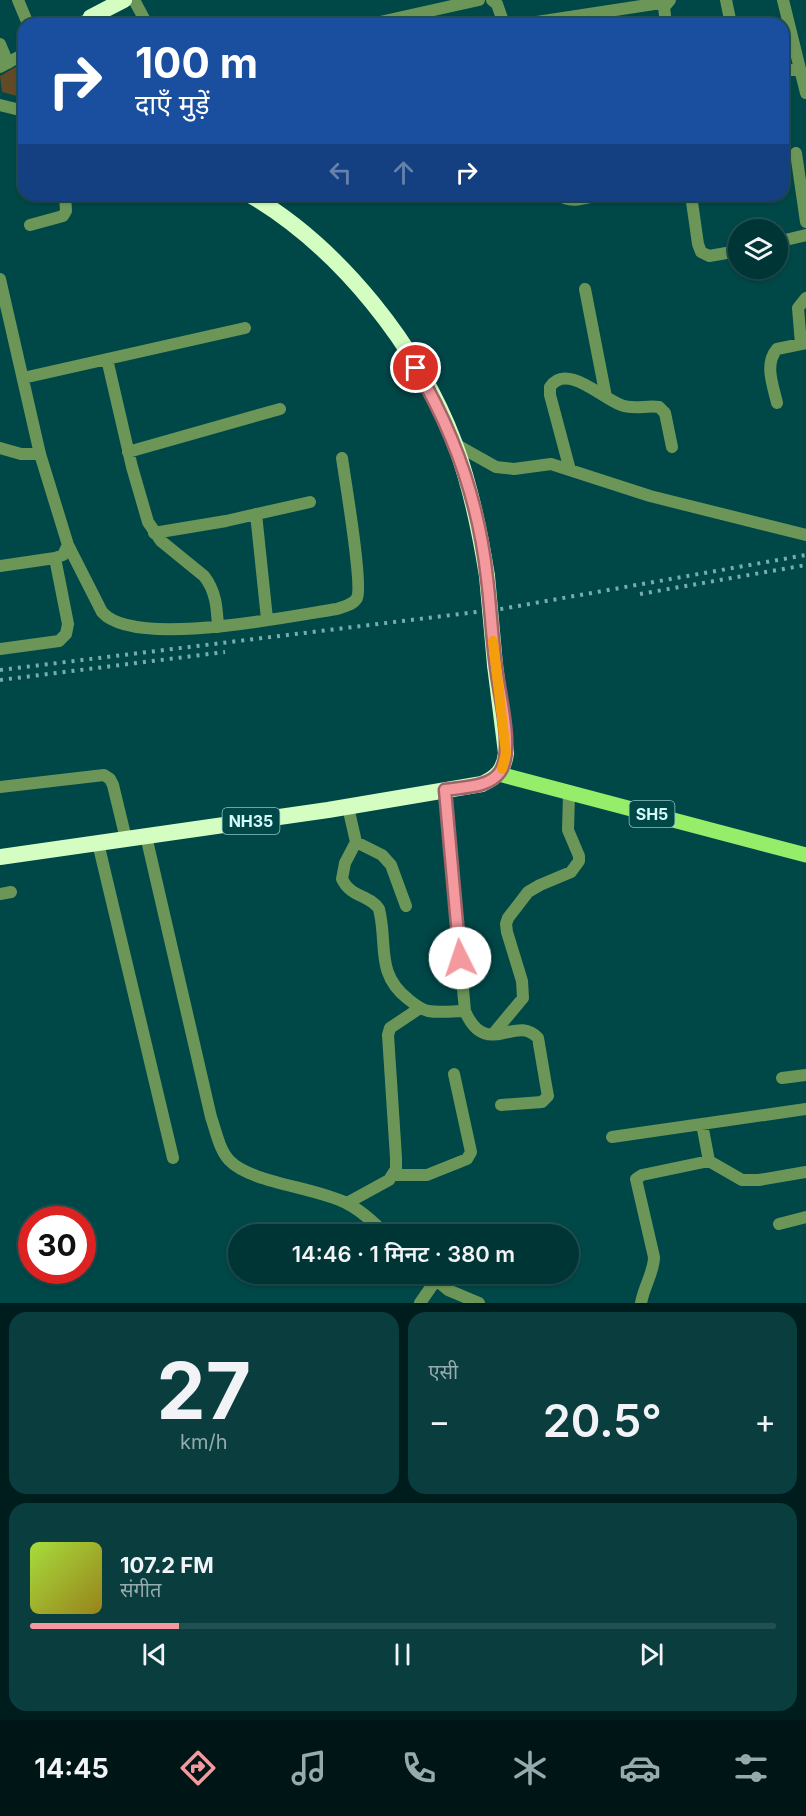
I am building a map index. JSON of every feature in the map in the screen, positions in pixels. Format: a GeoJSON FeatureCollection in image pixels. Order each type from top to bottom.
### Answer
{"type":"FeatureCollection","features":[{"type":"Feature","properties":{"kind":"highway"},"geometry":{"type":"LineString","coordinates":[[94,18],[124,0]]}},
{"type":"Feature","properties":{"kind":"highway"},"geometry":{"type":"LineString","coordinates":[[260,201],[282,215],[312,240],[369,298],[398,337],[425,383],[455,444],[479,525],[487,576],[506,753],[499,774]]}},
{"type":"Feature","properties":{"kind":"highway","name":"NH35"},"geometry":{"type":"LineString","coordinates":[[0,857],[348,807],[482,784],[499,774]]}},
{"type":"Feature","properties":{"kind":"main road","name":"SH5"},"geometry":{"type":"LineString","coordinates":[[499,774],[806,855]]}},
{"type":"Feature","properties":{"kind":"street"},"geometry":{"type":"LineString","coordinates":[[18,0],[26,18]]}},
{"type":"Feature","properties":{"kind":"street"},"geometry":{"type":"LineString","coordinates":[[134,0],[144,18]]}},
{"type":"Feature","properties":{"kind":"street"},"geometry":{"type":"LineString","coordinates":[[398,18],[479,0]]}},
{"type":"Feature","properties":{"kind":"street"},"geometry":{"type":"LineString","coordinates":[[492,0],[502,18]]}},
{"type":"Feature","properties":{"kind":"street"},"geometry":{"type":"LineString","coordinates":[[726,0],[730,18]]}},
{"type":"Feature","properties":{"kind":"street"},"geometry":{"type":"LineString","coordinates":[[783,0],[787,18]]}},
{"type":"Feature","properties":{"kind":"street"},"geometry":{"type":"LineString","coordinates":[[562,18],[668,1]]}},
{"type":"Feature","properties":{"kind":"street"},"geometry":{"type":"LineString","coordinates":[[664,18],[663,14],[668,1]]}},
{"type":"Feature","properties":{"kind":"street"},"geometry":{"type":"LineString","coordinates":[[789,25],[806,93]]}},
{"type":"Feature","properties":{"kind":"street"},"geometry":{"type":"LineString","coordinates":[[0,44],[4,65],[18,57]]}},
{"type":"Feature","properties":{"kind":"street"},"geometry":{"type":"LineString","coordinates":[[789,70],[800,70]]}},
{"type":"Feature","properties":{"kind":"street"},"geometry":{"type":"LineString","coordinates":[[0,105],[18,110]]}},
{"type":"Feature","properties":{"kind":"street"},"geometry":{"type":"LineString","coordinates":[[796,153],[806,222]]}},
{"type":"Feature","properties":{"kind":"street"},"geometry":{"type":"LineString","coordinates":[[30,225],[63,216],[66,211],[65,201]]}},
{"type":"Feature","properties":{"kind":"street"},"geometry":{"type":"LineString","coordinates":[[692,201],[701,252],[709,256],[728,253]]}},
{"type":"Feature","properties":{"kind":"street"},"geometry":{"type":"LineString","coordinates":[[788,239],[806,234]]}},
{"type":"Feature","properties":{"kind":"street"},"geometry":{"type":"LineString","coordinates":[[0,279],[40,454],[68,545],[102,612],[112,621],[159,629],[218,627],[337,609],[350,605],[356,600],[358,593],[356,557],[342,458]]}},
{"type":"Feature","properties":{"kind":"street"},"geometry":{"type":"LineString","coordinates":[[585,289],[606,397]]}},
{"type":"Feature","properties":{"kind":"street"},"geometry":{"type":"LineString","coordinates":[[777,403],[769,363],[771,355],[777,349],[804,344],[798,308],[806,298]]}},
{"type":"Feature","properties":{"kind":"street"},"geometry":{"type":"LineString","coordinates":[[23,378],[245,327]]}},
{"type":"Feature","properties":{"kind":"street"},"geometry":{"type":"LineString","coordinates":[[107,359],[144,511],[154,533],[170,550],[196,569],[208,582],[216,603],[218,627]]}},
{"type":"Feature","properties":{"kind":"street"},"geometry":{"type":"LineString","coordinates":[[570,470],[550,395],[550,387],[557,380],[572,379],[628,407],[659,406],[664,413],[672,447]]}},
{"type":"Feature","properties":{"kind":"street"},"geometry":{"type":"LineString","coordinates":[[128,452],[280,409]]}},
{"type":"Feature","properties":{"kind":"street"},"geometry":{"type":"LineString","coordinates":[[455,444],[496,467],[514,469],[545,464],[650,496],[806,535]]}},
{"type":"Feature","properties":{"kind":"street"},"geometry":{"type":"LineString","coordinates":[[0,448],[21,454],[40,454]]}},
{"type":"Feature","properties":{"kind":"street"},"geometry":{"type":"LineString","coordinates":[[154,533],[310,502]]}},
{"type":"Feature","properties":{"kind":"street"},"geometry":{"type":"LineString","coordinates":[[256,514],[267,619]]}},
{"type":"Feature","properties":{"kind":"street"},"geometry":{"type":"LineString","coordinates":[[0,566],[56,558],[63,555],[68,545]]}},
{"type":"Feature","properties":{"kind":"street"},"geometry":{"type":"LineString","coordinates":[[0,649],[59,641],[66,634],[68,624],[56,558]]}},
{"type":"Feature","properties":{"kind":"street"},"geometry":{"type":"LineString","coordinates":[[0,787],[104,775],[113,785],[126,839]]}},
{"type":"Feature","properties":{"kind":"street"},"geometry":{"type":"LineString","coordinates":[[445,790],[465,1011],[479,1032],[493,1034],[526,1030],[532,1032],[538,1038],[548,1091],[548,1096],[542,1102],[501,1105]]}},
{"type":"Feature","properties":{"kind":"street"},"geometry":{"type":"LineString","coordinates":[[493,1034],[523,998],[522,981],[507,932],[508,918],[528,892],[571,872],[579,861],[568,830],[569,794]]}},
{"type":"Feature","properties":{"kind":"street"},"geometry":{"type":"LineString","coordinates":[[348,807],[356,842],[345,863],[342,879],[353,893],[375,903],[380,909],[388,977],[397,990],[420,1008],[437,1011],[465,1011]]}},
{"type":"Feature","properties":{"kind":"street"},"geometry":{"type":"LineString","coordinates":[[146,836],[211,1117],[219,1142],[229,1159],[244,1172],[327,1195],[346,1203],[374,1224]]}},
{"type":"Feature","properties":{"kind":"street"},"geometry":{"type":"LineString","coordinates":[[356,842],[382,855],[391,865],[406,906]]}},
{"type":"Feature","properties":{"kind":"street"},"geometry":{"type":"LineString","coordinates":[[98,843],[173,1158]]}},
{"type":"Feature","properties":{"kind":"street"},"geometry":{"type":"LineString","coordinates":[[346,1203],[394,1175],[396,1158],[388,1035],[390,1028],[420,1008]]}},
{"type":"Feature","properties":{"kind":"street"},"geometry":{"type":"LineString","coordinates":[[394,1175],[427,1175],[467,1160],[470,1156],[470,1146],[454,1074]]}},
{"type":"Feature","properties":{"kind":"street"},"geometry":{"type":"LineString","coordinates":[[782,1078],[806,1075]]}},
{"type":"Feature","properties":{"kind":"street"},"geometry":{"type":"LineString","coordinates":[[612,1137],[806,1108]]}},
{"type":"Feature","properties":{"kind":"street"},"geometry":{"type":"LineString","coordinates":[[702,1124],[709,1161]]}},
{"type":"Feature","properties":{"kind":"street"},"geometry":{"type":"LineString","coordinates":[[642,1303],[644,1289],[653,1269],[654,1257],[636,1179],[642,1175],[709,1161],[742,1180],[759,1180],[806,1172]]}},
{"type":"Feature","properties":{"kind":"street"},"geometry":{"type":"LineString","coordinates":[[779,1224],[806,1217]]}},
{"type":"Feature","properties":{"kind":"street"},"geometry":{"type":"LineString","coordinates":[[420,1303],[434,1284]]}},
{"type":"Feature","properties":{"kind":"street"},"geometry":{"type":"LineString","coordinates":[[438,1284],[445,1303]]}},
{"type":"Feature","properties":{"kind":"street"},"geometry":{"type":"LineString","coordinates":[[443,1284],[464,1298],[479,1303]]}},
{"type":"Feature","properties":{"kind":"shaded area"},"geometry":{"type":"Polygon","coordinates":[[[18,66],[18,96],[2,92],[0,76],[18,66]]]}},
{"type":"Feature","properties":{"kind":"railway"},"geometry":{"type":"LineString","coordinates":[[0,670],[501,609],[806,555]]}},
{"type":"Feature","properties":{"kind":"railway"},"geometry":{"type":"LineString","coordinates":[[640,594],[806,565]]}},
{"type":"Feature","properties":{"kind":"railway"},"geometry":{"type":"LineString","coordinates":[[0,680],[225,652]]}},
{"type":"Feature","properties":{"kind":"slow traffic"},"geometry":{"type":"LineString","coordinates":[[493,641],[506,753],[502,769]]}},
{"type":"Feature","properties":{"kind":"route"},"geometry":{"type":"LineString","coordinates":[[416,368],[455,444],[479,525],[487,576],[506,753],[499,774],[491,780],[482,784],[445,790],[460,958]]}}]}
